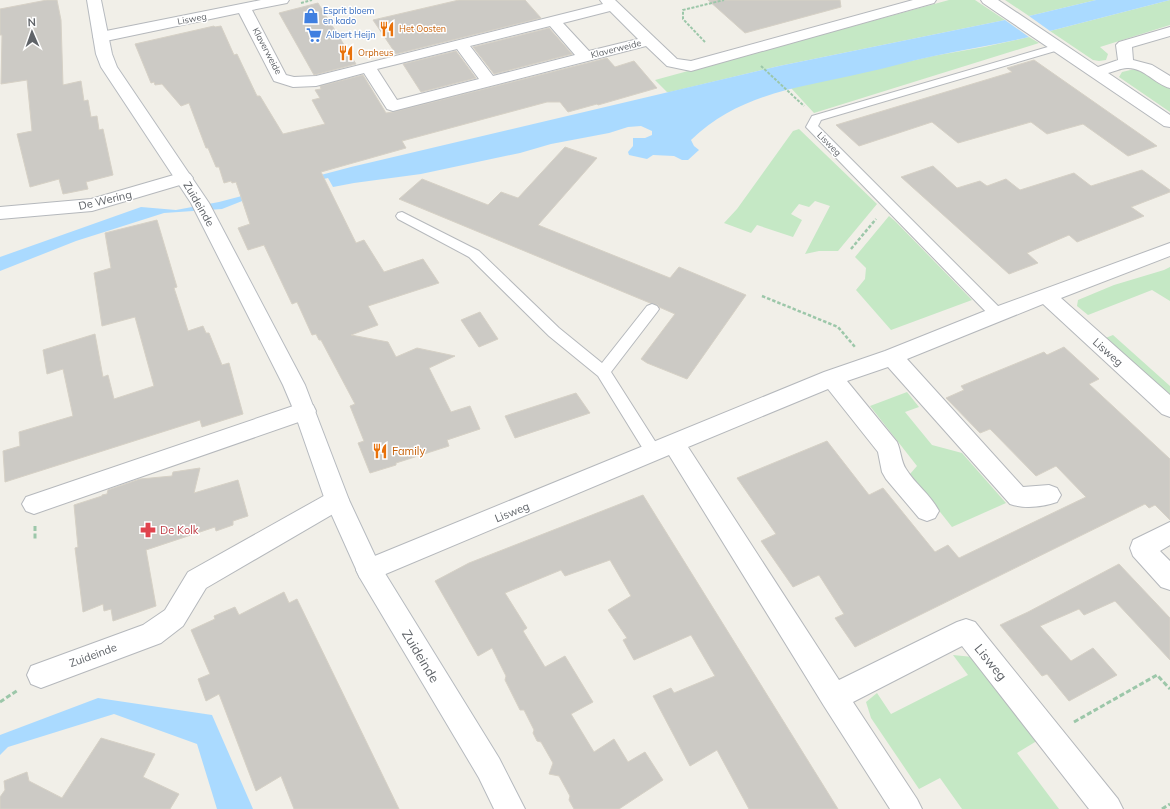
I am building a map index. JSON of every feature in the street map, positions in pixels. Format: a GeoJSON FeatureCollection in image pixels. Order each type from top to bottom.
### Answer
{"type":"FeatureCollection","features":[{"type":"Feature","properties":{"kind":"street","name":"Zuideinde"},"geometry":{"type":"LineString","coordinates":[[94,0],[104,54],[109,66],[203,209],[294,386],[305,411],[337,500],[369,570],[489,768],[510,809]]}},
{"type":"Feature","properties":{"kind":"street","name":"Lisweg"},"geometry":{"type":"LineString","coordinates":[[101,37],[244,9],[282,0]]}},
{"type":"Feature","properties":{"kind":"street"},"geometry":{"type":"LineString","coordinates":[[878,0],[889,10]]}},
{"type":"Feature","properties":{"kind":"street"},"geometry":{"type":"LineString","coordinates":[[610,3],[672,63],[691,66],[721,59],[889,10],[929,0]]}},
{"type":"Feature","properties":{"kind":"street"},"geometry":{"type":"LineString","coordinates":[[988,0],[1170,122]]}},
{"type":"Feature","properties":{"kind":"street","name":"Klaverweide"},"geometry":{"type":"LineString","coordinates":[[244,9],[280,78],[293,82],[316,81],[553,21],[610,3]]}},
{"type":"Feature","properties":{"kind":"street","name":"Klaverweide"},"geometry":{"type":"LineString","coordinates":[[553,21],[584,56]]}},
{"type":"Feature","properties":{"kind":"street"},"geometry":{"type":"LineString","coordinates":[[1126,63],[1124,45],[1170,31]]}},
{"type":"Feature","properties":{"kind":"street","name":"Klaverweide"},"geometry":{"type":"LineString","coordinates":[[368,67],[393,106],[647,40]]}},
{"type":"Feature","properties":{"kind":"street"},"geometry":{"type":"LineString","coordinates":[[461,44],[489,81]]}},
{"type":"Feature","properties":{"kind":"street"},"geometry":{"type":"LineString","coordinates":[[1096,72],[1126,63],[1146,68],[1170,83]]}},
{"type":"Feature","properties":{"kind":"street","name":"De Wering"},"geometry":{"type":"LineString","coordinates":[[0,212],[92,205],[184,178]]}},
{"type":"Feature","properties":{"kind":"street","name":"Lisweg"},"geometry":{"type":"LineString","coordinates":[[369,570],[664,449],[832,378],[892,357],[997,314],[1170,249]]}},
{"type":"Feature","properties":{"kind":"street","name":"Lisweg"},"geometry":{"type":"LineString","coordinates":[[1046,296],[1170,408]]}},
{"type":"Feature","properties":{"kind":"street"},"geometry":{"type":"LineString","coordinates":[[892,357],[1018,497],[1049,495]]}},
{"type":"Feature","properties":{"kind":"street"},"geometry":{"type":"LineString","coordinates":[[832,378],[889,449],[894,472],[927,511]]}},
{"type":"Feature","properties":{"kind":"street"},"geometry":{"type":"LineString","coordinates":[[34,504],[305,411]]}},
{"type":"Feature","properties":{"kind":"street"},"geometry":{"type":"LineString","coordinates":[[664,449],[834,697],[907,809]]}},
{"type":"Feature","properties":{"kind":"street","name":"Zuideinde"},"geometry":{"type":"LineString","coordinates":[[41,675],[152,634],[174,618],[197,580],[337,500]]}},
{"type":"Feature","properties":{"kind":"street"},"geometry":{"type":"LineString","coordinates":[[1170,533],[1142,548],[1170,579]]}},
{"type":"Feature","properties":{"kind":"street","name":"Lisweg"},"geometry":{"type":"LineString","coordinates":[[834,697],[966,631],[1108,809]]}},
{"type":"Feature","properties":{"kind":"lane","name":"Lisweg"},"geometry":{"type":"LineString","coordinates":[[997,314],[812,127],[816,118],[1053,43]]}},
{"type":"Feature","properties":{"kind":"lane"},"geometry":{"type":"LineString","coordinates":[[402,216],[474,254],[554,332],[603,372],[664,449]]}},
{"type":"Feature","properties":{"kind":"lane"},"geometry":{"type":"LineString","coordinates":[[603,372],[652,309]]}},
{"type":"Feature","properties":{"kind":"path"},"geometry":{"type":"LineString","coordinates":[[721,59],[683,19],[683,10],[724,0]]}},
{"type":"Feature","properties":{"kind":"path"},"geometry":{"type":"LineString","coordinates":[[762,67],[816,118]]}},
{"type":"Feature","properties":{"kind":"path"},"geometry":{"type":"LineString","coordinates":[[852,250],[889,204]]}},
{"type":"Feature","properties":{"kind":"path"},"geometry":{"type":"LineString","coordinates":[[762,296],[838,327],[870,364]]}},
{"type":"Feature","properties":{"kind":"path"},"geometry":{"type":"LineString","coordinates":[[1082,717],[1157,675],[1170,689]]}},
{"type":"Feature","properties":{"kind":"path"},"geometry":{"type":"LineString","coordinates":[[1162,809],[1170,804]]}},
{"type":"Feature","properties":{"kind":"green space"},"geometry":{"type":"Polygon","coordinates":[[[949,0],[975,0],[1005,20],[779,66],[670,92],[667,92],[655,80],[949,0]]]}},
{"type":"Feature","properties":{"kind":"green space"},"geometry":{"type":"Polygon","coordinates":[[[1005,0],[1096,0],[1029,16],[1005,0]]]}},
{"type":"Feature","properties":{"kind":"green space"},"geometry":{"type":"Polygon","coordinates":[[[1170,0],[1170,25],[1100,47],[1108,54],[1106,60],[1093,60],[1050,31],[1170,0]]]}},
{"type":"Feature","properties":{"kind":"green space"},"geometry":{"type":"Polygon","coordinates":[[[1029,37],[1039,43],[814,113],[791,88],[933,56],[1029,37]]]}},
{"type":"Feature","properties":{"kind":"green space"},"geometry":{"type":"Polygon","coordinates":[[[1139,68],[1170,88],[1170,112],[1119,77],[1122,72],[1139,68]]]}},
{"type":"Feature","properties":{"kind":"green space"},"geometry":{"type":"Polygon","coordinates":[[[799,129],[877,204],[838,251],[819,251],[805,254],[830,206],[815,201],[809,207],[799,204],[791,214],[802,220],[793,237],[757,225],[751,233],[724,223],[737,209],[793,131],[799,129]]]}},
{"type":"Feature","properties":{"kind":"green space"},"geometry":{"type":"Polygon","coordinates":[[[889,216],[972,300],[891,330],[856,290],[865,279],[866,268],[855,257],[889,216]]]}},
{"type":"Feature","properties":{"kind":"green space"},"geometry":{"type":"Polygon","coordinates":[[[1170,267],[1170,301],[1152,290],[1088,315],[1077,306],[1078,300],[1114,285],[1170,267]]]}},
{"type":"Feature","properties":{"kind":"green space"},"geometry":{"type":"Polygon","coordinates":[[[1113,335],[1170,386],[1170,398],[1103,339],[1113,335]]]}},
{"type":"Feature","properties":{"kind":"green space"},"geometry":{"type":"Polygon","coordinates":[[[907,392],[919,407],[905,412],[932,445],[962,453],[1006,503],[952,527],[910,474],[917,466],[870,406],[907,392]]]}},
{"type":"Feature","properties":{"kind":"green space"},"geometry":{"type":"Polygon","coordinates":[[[953,655],[973,657],[1040,739],[1017,753],[1059,809],[962,809],[940,778],[919,789],[871,718],[866,702],[877,693],[891,714],[968,675],[953,655]]]}},
{"type":"Feature","properties":{"kind":"water"},"geometry":{"type":"Polygon","coordinates":[[[1096,0],[1170,0],[1050,31],[1029,16],[1096,0]]]}},
{"type":"Feature","properties":{"kind":"water"},"geometry":{"type":"Polygon","coordinates":[[[1005,20],[1029,37],[934,56],[772,94],[730,111],[710,124],[691,140],[694,146],[699,150],[688,160],[682,160],[674,156],[653,155],[647,159],[629,155],[628,152],[633,146],[633,138],[645,138],[652,135],[652,131],[641,126],[628,127],[609,133],[551,144],[520,153],[421,174],[333,187],[328,178],[260,194],[222,209],[164,213],[76,241],[0,271],[0,257],[141,207],[176,210],[219,202],[351,167],[779,66],[1005,20]]]}},
{"type":"Feature","properties":{"kind":"water"},"geometry":{"type":"Polygon","coordinates":[[[98,698],[212,715],[253,809],[217,809],[197,744],[114,714],[8,747],[0,755],[0,735],[98,698]]]}},
{"type":"Feature","properties":{"kind":"building"},"geometry":{"type":"Polygon","coordinates":[[[47,0],[57,0],[61,20],[63,85],[81,81],[84,101],[88,100],[91,117],[97,116],[99,130],[103,129],[113,175],[86,182],[88,189],[63,194],[59,179],[30,187],[17,134],[32,131],[27,80],[1,84],[2,35],[0,35],[0,9],[47,0]]]}},
{"type":"Feature","properties":{"kind":"building"},"geometry":{"type":"Polygon","coordinates":[[[459,0],[525,0],[541,18],[396,54],[373,20],[459,0]]]}},
{"type":"Feature","properties":{"kind":"building"},"geometry":{"type":"Polygon","coordinates":[[[708,0],[840,0],[841,7],[745,33],[708,0]]]}},
{"type":"Feature","properties":{"kind":"building"},"geometry":{"type":"Polygon","coordinates":[[[318,3],[356,64],[314,75],[279,13],[318,3]]]}},
{"type":"Feature","properties":{"kind":"building"},"geometry":{"type":"Polygon","coordinates":[[[214,26],[221,26],[234,55],[237,54],[257,96],[260,96],[283,134],[325,124],[312,100],[320,98],[315,90],[321,89],[320,86],[363,75],[386,113],[607,58],[615,67],[634,61],[657,88],[568,112],[560,102],[547,102],[402,141],[406,148],[321,172],[356,243],[364,240],[384,272],[423,259],[439,283],[368,306],[378,325],[351,335],[388,342],[396,357],[417,348],[455,356],[429,368],[451,412],[470,406],[480,429],[447,440],[449,446],[370,473],[358,443],[364,441],[350,406],[355,404],[321,340],[319,340],[316,334],[312,335],[297,302],[292,304],[264,245],[248,250],[238,228],[250,224],[236,182],[232,183],[231,181],[224,183],[219,167],[216,167],[208,148],[206,148],[189,103],[181,106],[162,84],[155,85],[154,82],[151,83],[135,44],[214,26]]]}},
{"type":"Feature","properties":{"kind":"building"},"geometry":{"type":"Polygon","coordinates":[[[549,28],[572,54],[494,74],[473,47],[549,28]]]}},
{"type":"Feature","properties":{"kind":"building"},"geometry":{"type":"Polygon","coordinates":[[[456,51],[476,78],[421,92],[403,64],[456,51]]]}},
{"type":"Feature","properties":{"kind":"building"},"geometry":{"type":"Polygon","coordinates":[[[1034,60],[1157,146],[1128,156],[1083,124],[1047,134],[1031,122],[958,143],[932,122],[859,146],[836,125],[1012,72],[1007,68],[1034,60]]]}},
{"type":"Feature","properties":{"kind":"building"},"geometry":{"type":"Polygon","coordinates":[[[565,147],[597,158],[538,225],[670,278],[679,267],[746,295],[687,379],[647,363],[641,359],[675,314],[659,307],[658,305],[399,199],[422,179],[488,205],[501,192],[518,198],[565,147]]]}},
{"type":"Feature","properties":{"kind":"building"},"geometry":{"type":"Polygon","coordinates":[[[933,166],[957,188],[980,181],[987,186],[1006,179],[1020,190],[1074,173],[1091,186],[1142,170],[1170,190],[1170,192],[1131,207],[1144,216],[1077,242],[1069,235],[1027,253],[1038,263],[1009,274],[901,177],[933,166]]]}},
{"type":"Feature","properties":{"kind":"building"},"geometry":{"type":"Polygon","coordinates":[[[157,220],[177,287],[174,288],[188,331],[203,326],[206,333],[209,333],[222,365],[229,363],[243,414],[202,427],[200,420],[5,482],[3,451],[20,446],[19,432],[73,416],[63,369],[47,374],[43,350],[95,334],[103,377],[108,375],[114,399],[154,386],[135,317],[102,326],[94,273],[111,268],[105,233],[157,220]]]}},
{"type":"Feature","properties":{"kind":"building"},"geometry":{"type":"Polygon","coordinates":[[[480,312],[498,339],[479,347],[461,320],[480,312]]]}},
{"type":"Feature","properties":{"kind":"building"},"geometry":{"type":"Polygon","coordinates":[[[1064,347],[1099,379],[1089,384],[1170,459],[1170,520],[1155,505],[1149,508],[1145,504],[855,647],[835,618],[844,614],[819,575],[793,587],[761,541],[776,534],[737,478],[827,441],[869,495],[883,488],[935,552],[948,545],[959,558],[1086,497],[1056,466],[1036,476],[990,429],[980,433],[946,398],[964,390],[961,386],[1044,352],[1047,355],[1064,347]]]}},
{"type":"Feature","properties":{"kind":"building"},"geometry":{"type":"Polygon","coordinates":[[[576,393],[590,413],[515,438],[505,416],[576,393]]]}},
{"type":"Feature","properties":{"kind":"building"},"geometry":{"type":"Polygon","coordinates":[[[200,468],[194,493],[238,480],[248,516],[233,521],[233,525],[216,531],[215,527],[146,550],[156,606],[113,621],[111,609],[104,611],[103,604],[83,612],[75,548],[78,547],[74,505],[102,496],[107,494],[108,490],[140,479],[172,476],[173,472],[200,468]]]}},
{"type":"Feature","properties":{"kind":"building"},"geometry":{"type":"Polygon","coordinates":[[[643,495],[838,809],[749,809],[717,750],[690,766],[653,696],[671,688],[674,693],[715,676],[691,635],[634,660],[623,640],[627,638],[608,610],[631,596],[610,560],[565,576],[561,570],[505,593],[527,628],[523,631],[545,667],[565,656],[593,702],[571,714],[594,752],[614,739],[628,762],[645,752],[663,780],[619,809],[574,809],[569,800],[570,796],[559,776],[549,774],[553,763],[541,742],[537,741],[533,733],[534,730],[524,710],[520,710],[505,680],[506,676],[492,648],[478,656],[435,581],[469,563],[643,495]]]}},
{"type":"Feature","properties":{"kind":"building"},"geometry":{"type":"Polygon","coordinates":[[[1119,564],[1170,618],[1170,660],[1115,601],[1084,615],[1079,609],[1040,626],[1071,661],[1093,648],[1117,675],[1069,701],[1047,674],[1042,676],[1000,625],[1028,612],[1119,564]]]}},
{"type":"Feature","properties":{"kind":"building"},"geometry":{"type":"Polygon","coordinates":[[[284,592],[289,603],[297,599],[399,809],[294,809],[281,776],[256,791],[219,694],[206,701],[198,679],[210,674],[191,630],[215,619],[214,616],[235,607],[239,615],[284,592]]]}},
{"type":"Feature","properties":{"kind":"building"},"geometry":{"type":"Polygon","coordinates":[[[101,738],[155,754],[143,777],[179,794],[170,809],[0,809],[0,797],[5,790],[4,781],[27,772],[29,781],[62,798],[101,738]]]}},
{"type":"Feature","properties":{"kind":"place","name":"Esprit bloem en kado"},"geometry":{"type":"Point","coordinates":[311,16]}},
{"type":"Feature","properties":{"kind":"place","name":"Het Oosten"},"geometry":{"type":"Point","coordinates":[387,29]}},
{"type":"Feature","properties":{"kind":"place","name":"Albert Heijn"},"geometry":{"type":"Point","coordinates":[314,35]}},
{"type":"Feature","properties":{"kind":"place","name":"Orpheus"},"geometry":{"type":"Point","coordinates":[346,53]}},
{"type":"Feature","properties":{"kind":"place","name":"Family"},"geometry":{"type":"Point","coordinates":[380,451]}},
{"type":"Feature","properties":{"kind":"place","name":"De Kolk"},"geometry":{"type":"Point","coordinates":[148,530]}}]}
